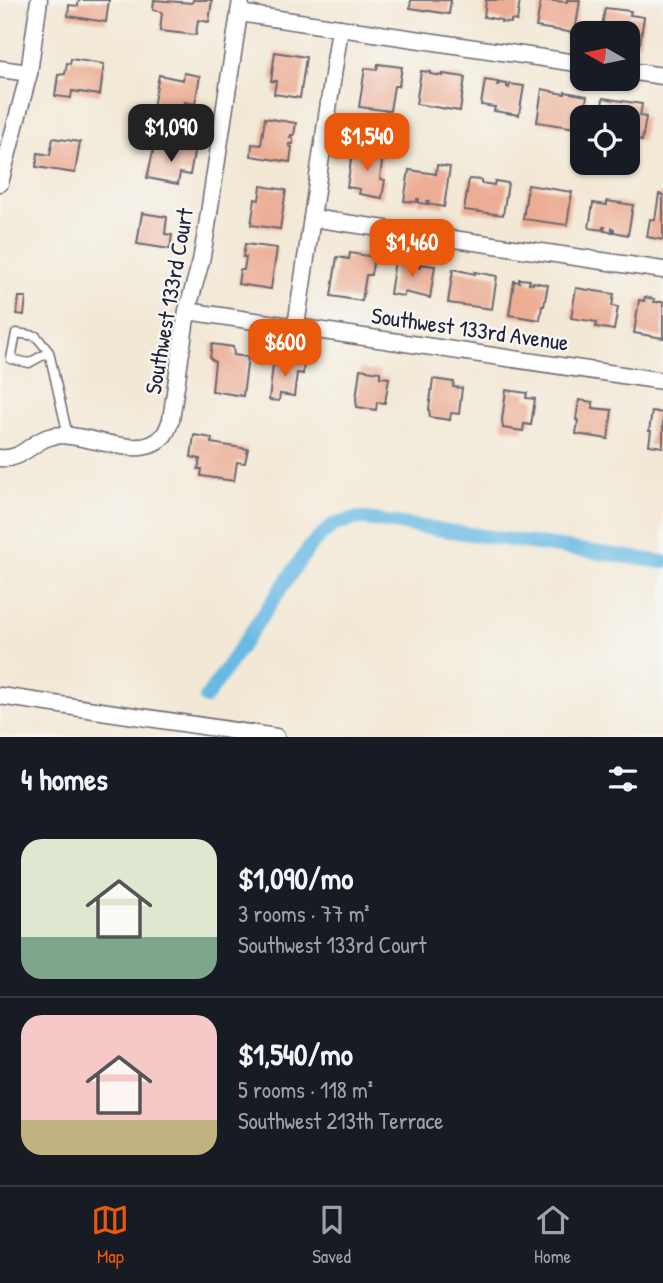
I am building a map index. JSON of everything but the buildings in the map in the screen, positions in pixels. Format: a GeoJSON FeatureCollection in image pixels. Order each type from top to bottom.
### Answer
{"type":"FeatureCollection","features":[{"type":"Feature","properties":{"kind":"street"},"geometry":{"type":"LineString","coordinates":[[0,183],[29,73],[39,0]]}},
{"type":"Feature","properties":{"kind":"street"},"geometry":{"type":"LineString","coordinates":[[240,6],[340,28],[570,62]]}},
{"type":"Feature","properties":{"kind":"street","name":"Southwest 133rd Court"},"geometry":{"type":"LineString","coordinates":[[0,458],[19,456],[50,436],[68,436],[139,448],[154,443],[164,435],[171,420],[187,311],[206,233],[240,6]]}},
{"type":"Feature","properties":{"kind":"street"},"geometry":{"type":"LineString","coordinates":[[296,326],[340,28]]}},
{"type":"Feature","properties":{"kind":"street"},"geometry":{"type":"LineString","coordinates":[[0,69],[29,73]]}},
{"type":"Feature","properties":{"kind":"street"},"geometry":{"type":"LineString","coordinates":[[640,73],[663,76]]}},
{"type":"Feature","properties":{"kind":"street"},"geometry":{"type":"LineString","coordinates":[[312,218],[663,270]]}},
{"type":"Feature","properties":{"kind":"street","name":"Southwest 133rd Avenue"},"geometry":{"type":"LineString","coordinates":[[187,311],[663,381]]}},
{"type":"Feature","properties":{"kind":"street"},"geometry":{"type":"LineString","coordinates":[[0,696],[276,737]]}},
{"type":"Feature","properties":{"kind":"lane"},"geometry":{"type":"LineString","coordinates":[[49,352],[29,363],[10,359],[16,333],[36,336],[49,352],[68,436]]}},
{"type":"Feature","properties":{"kind":"waterway"},"geometry":{"type":"LineString","coordinates":[[206,698],[310,546],[333,525],[359,518],[663,562]]}}]}
